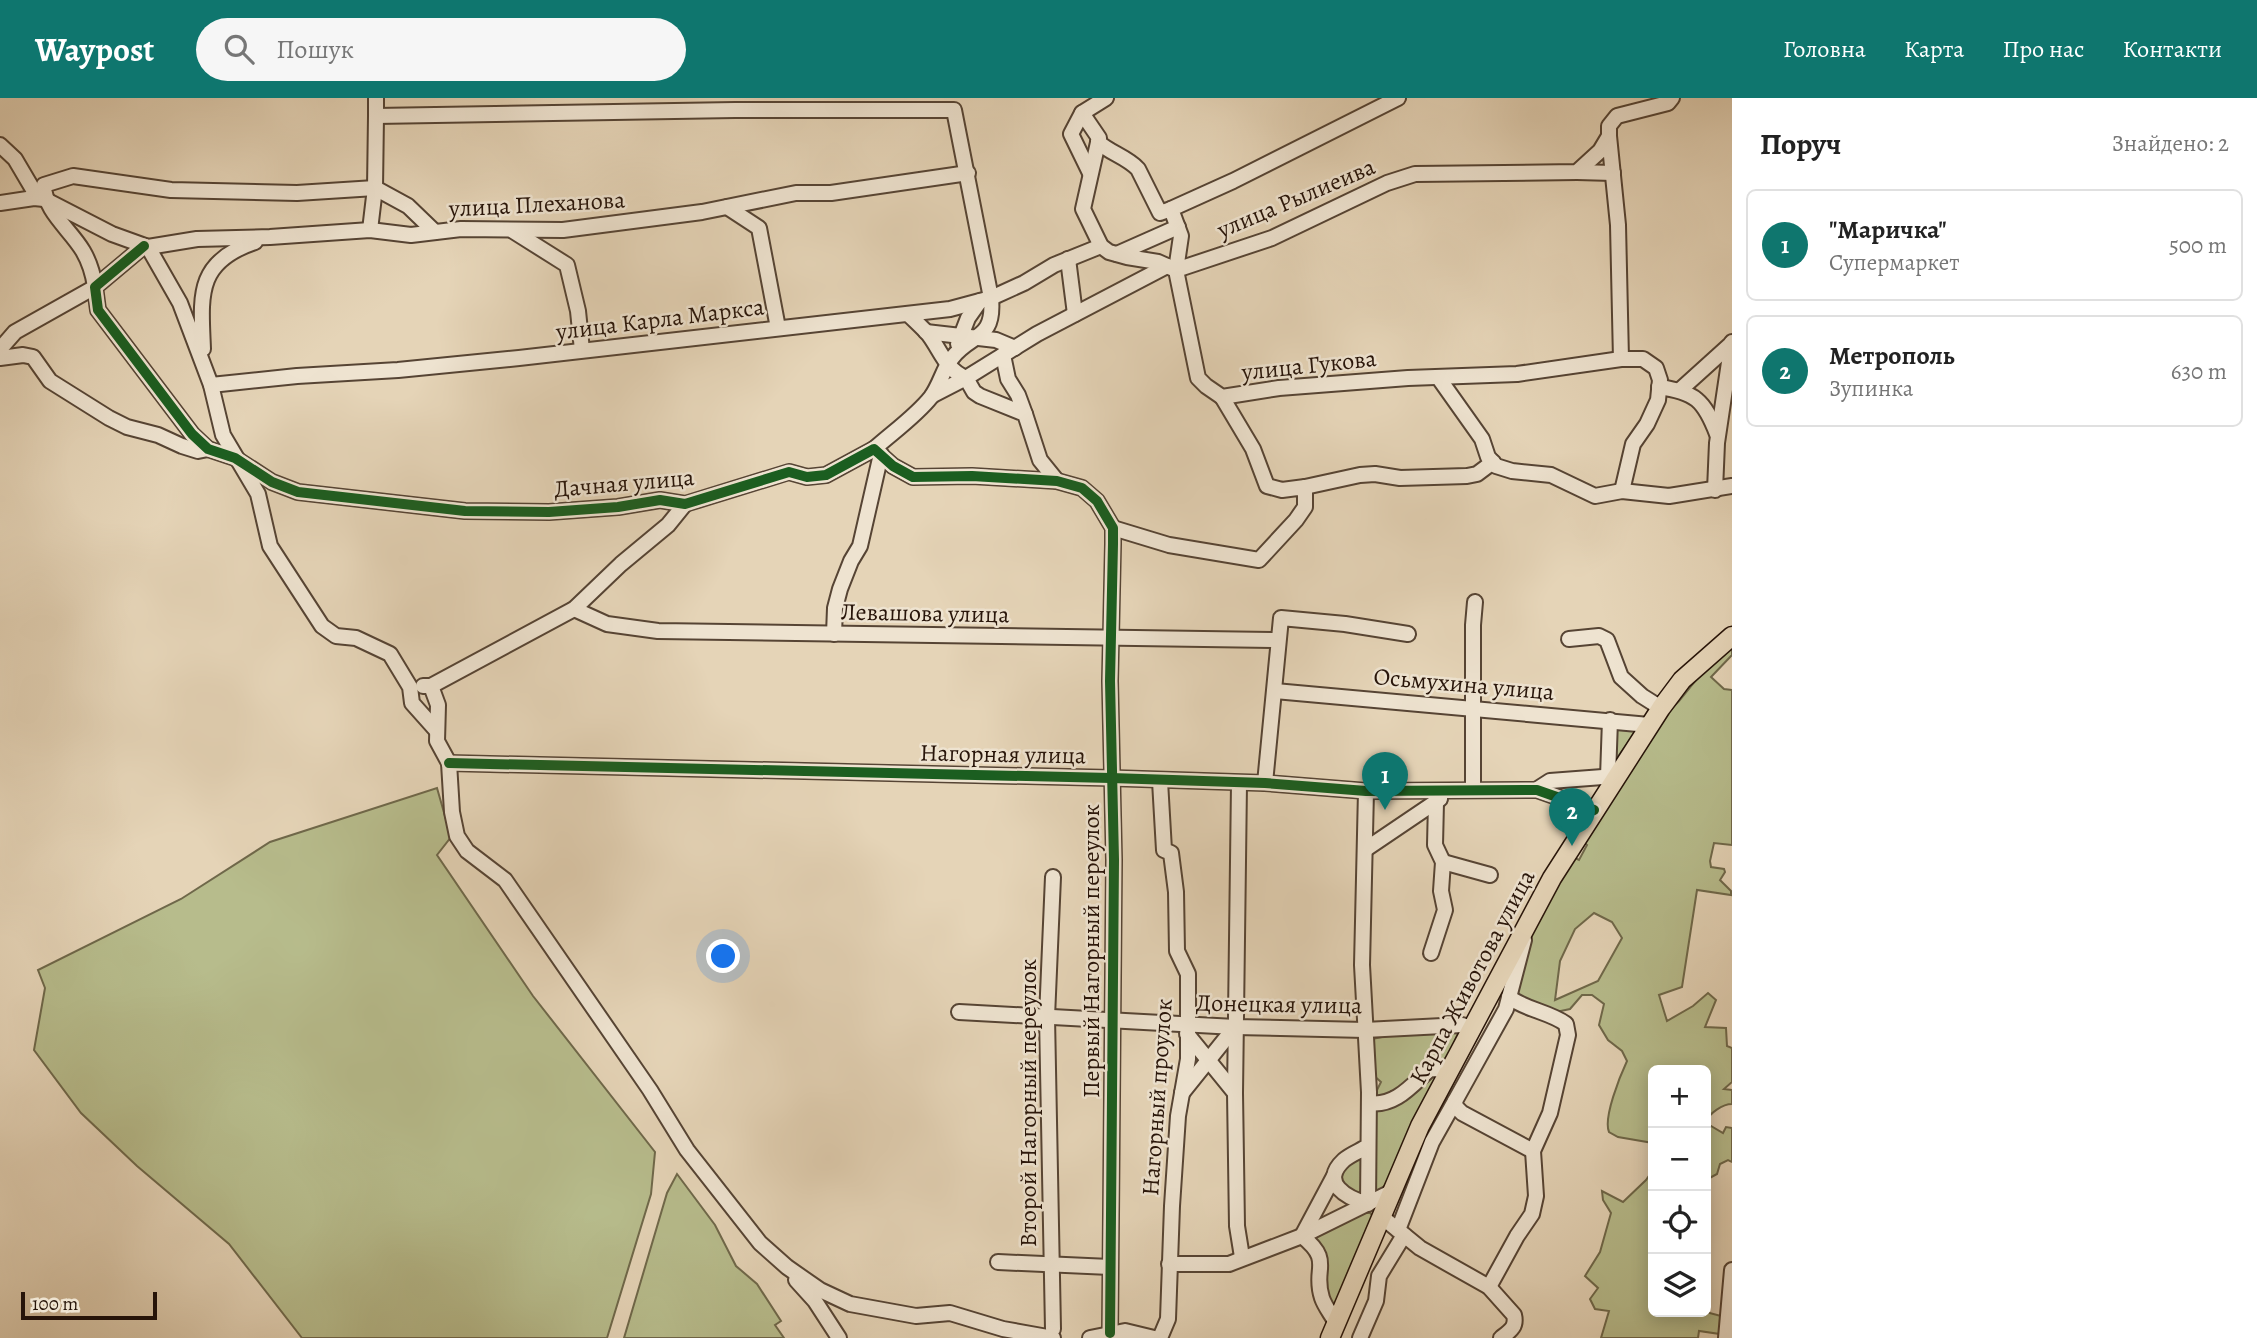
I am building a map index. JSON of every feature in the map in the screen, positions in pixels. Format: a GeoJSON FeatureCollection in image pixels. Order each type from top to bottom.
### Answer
{"type":"FeatureCollection","features":[{"type":"Feature","properties":{"kind":"main road","name":"Карпа Животова улица"},"geometry":{"type":"LineString","coordinates":[[1335,1333],[1420,1126],[1529,919],[1612,777],[1661,708],[1682,680],[1732,636]]}},
{"type":"Feature","properties":{"kind":"street"},"geometry":{"type":"LineString","coordinates":[[370,230],[376,98]]}},
{"type":"Feature","properties":{"kind":"street"},"geometry":{"type":"LineString","coordinates":[[1091,174],[1071,135],[1082,113],[1106,98]]}},
{"type":"Feature","properties":{"kind":"street","name":"улица Рылиеива"},"geometry":{"type":"LineString","coordinates":[[1172,268],[1180,248],[1181,236],[1171,209],[1398,98]]}},
{"type":"Feature","properties":{"kind":"street"},"geometry":{"type":"LineString","coordinates":[[1622,491],[1629,453],[1658,400],[1660,380],[1656,368],[1643,359],[1621,359],[1618,225],[1609,126],[1617,116],[1668,103],[1672,98]]}},
{"type":"Feature","properties":{"kind":"street"},"geometry":{"type":"LineString","coordinates":[[376,116],[734,110],[954,110],[968,173],[990,323],[1005,354],[1008,379],[1018,396],[1040,460],[1057,481]]}},
{"type":"Feature","properties":{"kind":"street"},"geometry":{"type":"LineString","coordinates":[[1082,113],[1099,138],[1083,209],[1101,246],[1117,254],[1172,268]]}},
{"type":"Feature","properties":{"kind":"street"},"geometry":{"type":"LineString","coordinates":[[1577,172],[1600,151],[1609,136]]}},
{"type":"Feature","properties":{"kind":"street"},"geometry":{"type":"LineString","coordinates":[[1098,142],[1107,150],[1133,163],[1160,214],[1171,209]]}},
{"type":"Feature","properties":{"kind":"street"},"geometry":{"type":"LineString","coordinates":[[0,145],[15,159],[41,199],[82,249],[92,269],[98,310],[192,434],[208,449],[235,457]]}},
{"type":"Feature","properties":{"kind":"street","name":"улица Плеханова"},"geometry":{"type":"LineString","coordinates":[[146,246],[197,239],[370,230],[411,235],[461,229],[575,229],[727,207],[796,193],[831,193],[968,173]]}},
{"type":"Feature","properties":{"kind":"street","name":"улица Рылиеива"},"geometry":{"type":"LineString","coordinates":[[1172,268],[1272,237],[1387,183],[1415,174],[1613,173]]}},
{"type":"Feature","properties":{"kind":"street"},"geometry":{"type":"LineString","coordinates":[[41,199],[44,185],[73,176],[171,190],[297,193],[374,188],[408,206],[435,232]]}},
{"type":"Feature","properties":{"kind":"street"},"geometry":{"type":"LineString","coordinates":[[0,203],[41,199],[112,234],[146,246],[180,303],[204,361],[223,435],[258,494],[270,546],[322,626],[335,636],[356,638],[390,654],[410,687],[412,703],[437,731]]}},
{"type":"Feature","properties":{"kind":"street"},"geometry":{"type":"LineString","coordinates":[[727,207],[759,228],[778,328]]}},
{"type":"Feature","properties":{"kind":"street"},"geometry":{"type":"LineString","coordinates":[[1117,254],[1178,227]]}},
{"type":"Feature","properties":{"kind":"street"},"geometry":{"type":"LineString","coordinates":[[512,230],[567,265],[578,311],[582,351]]}},
{"type":"Feature","properties":{"kind":"street"},"geometry":{"type":"LineString","coordinates":[[204,361],[201,304],[211,271],[225,256],[241,247],[271,237]]}},
{"type":"Feature","properties":{"kind":"street"},"geometry":{"type":"LineString","coordinates":[[0,349],[15,332],[94,288],[146,246]]}},
{"type":"Feature","properties":{"kind":"street","name":"улица Карла Маркса"},"geometry":{"type":"LineString","coordinates":[[211,385],[398,370],[950,309],[985,300],[1068,259],[1101,246]]}},
{"type":"Feature","properties":{"kind":"street"},"geometry":{"type":"LineString","coordinates":[[1068,259],[1075,314]]}},
{"type":"Feature","properties":{"kind":"street"},"geometry":{"type":"LineString","coordinates":[[933,395],[1075,314],[1172,268]]}},
{"type":"Feature","properties":{"kind":"street","name":"улица Гукова"},"geometry":{"type":"LineString","coordinates":[[1172,268],[1198,377],[1222,397],[1279,388],[1517,374],[1621,359]]}},
{"type":"Feature","properties":{"kind":"street","name":"Дачная улица"},"geometry":{"type":"LineString","coordinates":[[235,457],[272,482],[298,492],[465,511],[549,512],[618,507],[660,500],[685,503],[789,472],[807,477],[826,475],[878,452],[933,395],[968,318],[985,300]]}},
{"type":"Feature","properties":{"kind":"street"},"geometry":{"type":"LineString","coordinates":[[908,314],[951,358],[956,374],[966,378],[974,392],[1025,414]]}},
{"type":"Feature","properties":{"kind":"street"},"geometry":{"type":"LineString","coordinates":[[951,358],[978,338],[990,323]]}},
{"type":"Feature","properties":{"kind":"street"},"geometry":{"type":"LineString","coordinates":[[926,332],[996,340]]}},
{"type":"Feature","properties":{"kind":"street"},"geometry":{"type":"LineString","coordinates":[[1680,390],[1732,343]]}},
{"type":"Feature","properties":{"kind":"street"},"geometry":{"type":"LineString","coordinates":[[1715,490],[1718,435],[1732,343]]}},
{"type":"Feature","properties":{"kind":"street"},"geometry":{"type":"LineString","coordinates":[[0,358],[33,356],[50,381],[109,418],[182,446],[198,451],[208,449]]}},
{"type":"Feature","properties":{"kind":"street"},"geometry":{"type":"LineString","coordinates":[[1438,377],[1482,439],[1488,457],[1496,466],[1512,471],[1551,475],[1595,496],[1622,491],[1669,496],[1732,486]]}},
{"type":"Feature","properties":{"kind":"street"},"geometry":{"type":"LineString","coordinates":[[1659,387],[1680,390],[1697,400],[1708,410],[1718,435]]}},
{"type":"Feature","properties":{"kind":"street"},"geometry":{"type":"LineString","coordinates":[[1222,397],[1253,449],[1267,486],[1282,491],[1360,475],[1375,474],[1400,478],[1467,476],[1477,474],[1493,462]]}},
{"type":"Feature","properties":{"kind":"street"},"geometry":{"type":"LineString","coordinates":[[878,452],[893,466],[913,477],[972,476],[1057,481],[1082,488],[1097,501],[1113,528],[1169,545],[1259,560],[1296,520],[1304,507],[1305,487]]}},
{"type":"Feature","properties":{"kind":"street"},"geometry":{"type":"LineString","coordinates":[[834,634],[835,608],[851,561],[860,546],[878,452]]}},
{"type":"Feature","properties":{"kind":"street"},"geometry":{"type":"LineString","coordinates":[[410,687],[431,686],[574,609],[621,564],[668,525],[685,503]]}},
{"type":"Feature","properties":{"kind":"street","name":"Первый Нагорный переулок"},"geometry":{"type":"LineString","coordinates":[[1110,1333],[1114,860],[1111,778],[1113,528]]}},
{"type":"Feature","properties":{"kind":"street"},"geometry":{"type":"LineString","coordinates":[[1473,790],[1475,603]]}},
{"type":"Feature","properties":{"kind":"street","name":"Левашова улица"},"geometry":{"type":"LineString","coordinates":[[574,609],[607,624],[658,631],[1278,640]]}},
{"type":"Feature","properties":{"kind":"street"},"geometry":{"type":"LineString","coordinates":[[1265,783],[1281,618],[1408,634]]}},
{"type":"Feature","properties":{"kind":"street"},"geometry":{"type":"LineString","coordinates":[[1569,639],[1599,636],[1607,640],[1621,677],[1642,696],[1661,708]]}},
{"type":"Feature","properties":{"kind":"street"},"geometry":{"type":"LineString","coordinates":[[431,686],[438,705],[437,741],[449,763],[452,811],[457,836],[467,851],[505,880],[650,1090],[687,1150],[748,1229],[790,1269],[820,1290],[850,1304],[916,1316],[950,1313],[1003,1329],[1053,1333]]}},
{"type":"Feature","properties":{"kind":"street","name":"Осьмухина улица"},"geometry":{"type":"LineString","coordinates":[[1275,691],[1649,725]]}},
{"type":"Feature","properties":{"kind":"street"},"geometry":{"type":"LineString","coordinates":[[1536,790],[1550,781],[1612,777],[1610,720]]}},
{"type":"Feature","properties":{"kind":"street","name":"Нагорная улица"},"geometry":{"type":"LineString","coordinates":[[449,763],[1111,778],[1265,783],[1366,792],[1536,790],[1594,810]]}},
{"type":"Feature","properties":{"kind":"street","name":"Нагорный проулок"},"geometry":{"type":"LineString","coordinates":[[1160,781],[1164,850],[1171,853],[1176,892],[1177,951],[1188,974],[1188,1059],[1181,1094],[1169,1264],[1168,1319],[1160,1338]]}},
{"type":"Feature","properties":{"kind":"street"},"geometry":{"type":"LineString","coordinates":[[1239,784],[1235,1093],[1237,1226],[1242,1257]]}},
{"type":"Feature","properties":{"kind":"street"},"geometry":{"type":"LineString","coordinates":[[1366,849],[1452,790]]}},
{"type":"Feature","properties":{"kind":"street"},"geometry":{"type":"LineString","coordinates":[[1366,792],[1362,965],[1369,1103],[1368,1204]]}},
{"type":"Feature","properties":{"kind":"street"},"geometry":{"type":"LineString","coordinates":[[1431,953],[1445,910],[1441,891],[1443,862],[1436,845],[1436,802]]}},
{"type":"Feature","properties":{"kind":"street"},"geometry":{"type":"LineString","coordinates":[[1443,862],[1490,874]]}},
{"type":"Feature","properties":{"kind":"street","name":"Второй Нагорный переулок"},"geometry":{"type":"LineString","coordinates":[[1053,877],[1047,1017],[1053,1333]]}},
{"type":"Feature","properties":{"kind":"street"},"geometry":{"type":"LineString","coordinates":[[1360,1338],[1376,1301],[1379,1276],[1401,1233],[1432,1142],[1506,1009],[1529,919]]}},
{"type":"Feature","properties":{"kind":"street"},"geometry":{"type":"LineString","coordinates":[[1489,1287],[1532,1214],[1536,1196],[1533,1152],[1550,1113],[1569,1035],[1566,1024],[1559,1018],[1543,1015],[1508,998]]}},
{"type":"Feature","properties":{"kind":"street","name":"Донецкая улица"},"geometry":{"type":"LineString","coordinates":[[959,1012],[1112,1020],[1187,1029],[1235,1027],[1365,1030],[1440,1025],[1462,1025],[1471,1028]]}},
{"type":"Feature","properties":{"kind":"street"},"geometry":{"type":"LineString","coordinates":[[1181,1094],[1235,1027]]}},
{"type":"Feature","properties":{"kind":"street"},"geometry":{"type":"LineString","coordinates":[[1187,1029],[1235,1093]]}},
{"type":"Feature","properties":{"kind":"street"},"geometry":{"type":"LineString","coordinates":[[1369,1103],[1387,1103],[1410,1088],[1430,1069],[1449,1070]]}},
{"type":"Feature","properties":{"kind":"street"},"geometry":{"type":"LineString","coordinates":[[1196,1075],[1209,1072],[1220,1074]]}},
{"type":"Feature","properties":{"kind":"street"},"geometry":{"type":"LineString","coordinates":[[1455,1101],[1456,1107],[1462,1113],[1533,1152]]}},
{"type":"Feature","properties":{"kind":"street"},"geometry":{"type":"LineString","coordinates":[[1302,1236],[1339,1165],[1346,1157],[1368,1146]]}},
{"type":"Feature","properties":{"kind":"street"},"geometry":{"type":"LineString","coordinates":[[1334,1176],[1335,1184],[1341,1193],[1368,1204]]}},
{"type":"Feature","properties":{"kind":"street"},"geometry":{"type":"LineString","coordinates":[[1169,1264],[1229,1264],[1302,1236],[1391,1192]]}},
{"type":"Feature","properties":{"kind":"street"},"geometry":{"type":"LineString","coordinates":[[1382,1217],[1420,1248],[1489,1287],[1514,1315],[1515,1321],[1509,1335]]}},
{"type":"Feature","properties":{"kind":"street"},"geometry":{"type":"LineString","coordinates":[[1302,1236],[1316,1248],[1321,1259],[1322,1299],[1335,1333]]}},
{"type":"Feature","properties":{"kind":"street"},"geometry":{"type":"LineString","coordinates":[[999,1262],[1110,1267]]}},
{"type":"Feature","properties":{"kind":"street"},"geometry":{"type":"LineString","coordinates":[[790,1269],[839,1338]]}},
{"type":"Feature","properties":{"kind":"street"},"geometry":{"type":"LineString","coordinates":[[1726,1338],[1732,1269]]}},
{"type":"Feature","properties":{"kind":"street"},"geometry":{"type":"LineString","coordinates":[[1090,1338],[1125,1331],[1154,1338]]}},
{"type":"Feature","properties":{"kind":"green space"},"geometry":{"type":"Polygon","coordinates":[[[1732,645],[1732,655],[1711,677],[1724,689],[1732,690],[1732,845],[1714,843],[1710,861],[1711,867],[1724,869],[1720,880],[1731,891],[1731,895],[1697,890],[1682,987],[1659,995],[1667,1021],[1693,1006],[1708,993],[1716,1000],[1705,1027],[1726,1028],[1727,1046],[1732,1048],[1732,1082],[1724,1089],[1732,1090],[1732,1104],[1711,1114],[1711,1065],[1648,1065],[1648,1142],[1618,1137],[1609,1132],[1610,1107],[1627,1061],[1622,1051],[1608,1040],[1599,1025],[1604,1004],[1592,995],[1582,995],[1570,1009],[1556,1012],[1516,996],[1531,927],[1573,857],[1579,860],[1587,845],[1582,841],[1651,730],[1704,670],[1732,645]],[[1594,913],[1575,929],[1560,961],[1555,1000],[1598,981],[1622,938],[1612,922],[1594,913]]]}},
{"type":"Feature","properties":{"kind":"green space"},"geometry":{"type":"Polygon","coordinates":[[[1621,725],[1639,727],[1612,765],[1613,730],[1621,725]]]}},
{"type":"Feature","properties":{"kind":"green space"},"geometry":{"type":"Polygon","coordinates":[[[437,788],[451,837],[437,855],[533,996],[655,1152],[651,1194],[607,1338],[302,1338],[229,1244],[137,1166],[81,1113],[34,1050],[45,988],[38,970],[181,899],[270,842],[437,788]]]}},
{"type":"Feature","properties":{"kind":"green space"},"geometry":{"type":"Polygon","coordinates":[[[1459,1031],[1448,1057],[1433,1065],[1398,1093],[1391,1091],[1382,1099],[1373,1098],[1381,1082],[1372,1074],[1372,1039],[1402,1033],[1459,1031]]]}},
{"type":"Feature","properties":{"kind":"green space"},"geometry":{"type":"Polygon","coordinates":[[[1428,1074],[1439,1076],[1387,1182],[1382,1189],[1374,1192],[1372,1106],[1428,1074]]]}},
{"type":"Feature","properties":{"kind":"green space"},"geometry":{"type":"Polygon","coordinates":[[[1711,1126],[1723,1133],[1726,1127],[1732,1128],[1732,1162],[1728,1160],[1720,1164],[1717,1174],[1711,1177],[1711,1126]]]}},
{"type":"Feature","properties":{"kind":"green space"},"geometry":{"type":"Polygon","coordinates":[[[1364,1151],[1363,1199],[1342,1190],[1339,1170],[1364,1151]]]}},
{"type":"Feature","properties":{"kind":"green space"},"geometry":{"type":"Polygon","coordinates":[[[677,1174],[715,1225],[736,1266],[757,1284],[781,1321],[775,1325],[784,1338],[624,1338],[667,1193],[677,1174]]]}},
{"type":"Feature","properties":{"kind":"green space"},"geometry":{"type":"Polygon","coordinates":[[[1648,1177],[1648,1317],[1711,1317],[1711,1313],[1721,1316],[1720,1334],[1699,1331],[1698,1338],[1601,1338],[1609,1311],[1595,1309],[1590,1299],[1598,1288],[1585,1276],[1600,1252],[1611,1213],[1603,1200],[1602,1191],[1623,1202],[1648,1177]]]}},
{"type":"Feature","properties":{"kind":"green space"},"geometry":{"type":"Polygon","coordinates":[[[1363,1213],[1370,1213],[1374,1217],[1334,1313],[1328,1304],[1311,1237],[1363,1213]]]}},
{"type":"Feature","properties":{"kind":"cycle path"},"geometry":{"type":"LineString","coordinates":[[144,246],[95,287],[98,310],[192,434],[208,449],[235,458],[272,482],[298,492],[465,511],[549,512],[618,507],[660,500],[685,504],[789,472],[807,477],[826,475],[874,449],[893,466],[913,477],[972,476],[1057,481],[1082,488],[1097,501],[1113,528],[1110,681],[1114,860],[1110,1333]]}},
{"type":"Feature","properties":{"kind":"cycle path"},"geometry":{"type":"LineString","coordinates":[[449,763],[1111,778],[1265,783],[1366,791],[1537,790],[1594,810]]}},
{"type":"Feature","properties":{"kind":"place","name":"\"Маричка\""},"geometry":{"type":"Point","coordinates":[1385,810]}},
{"type":"Feature","properties":{"kind":"place","name":"Метрополь"},"geometry":{"type":"Point","coordinates":[1572,846]}}]}
